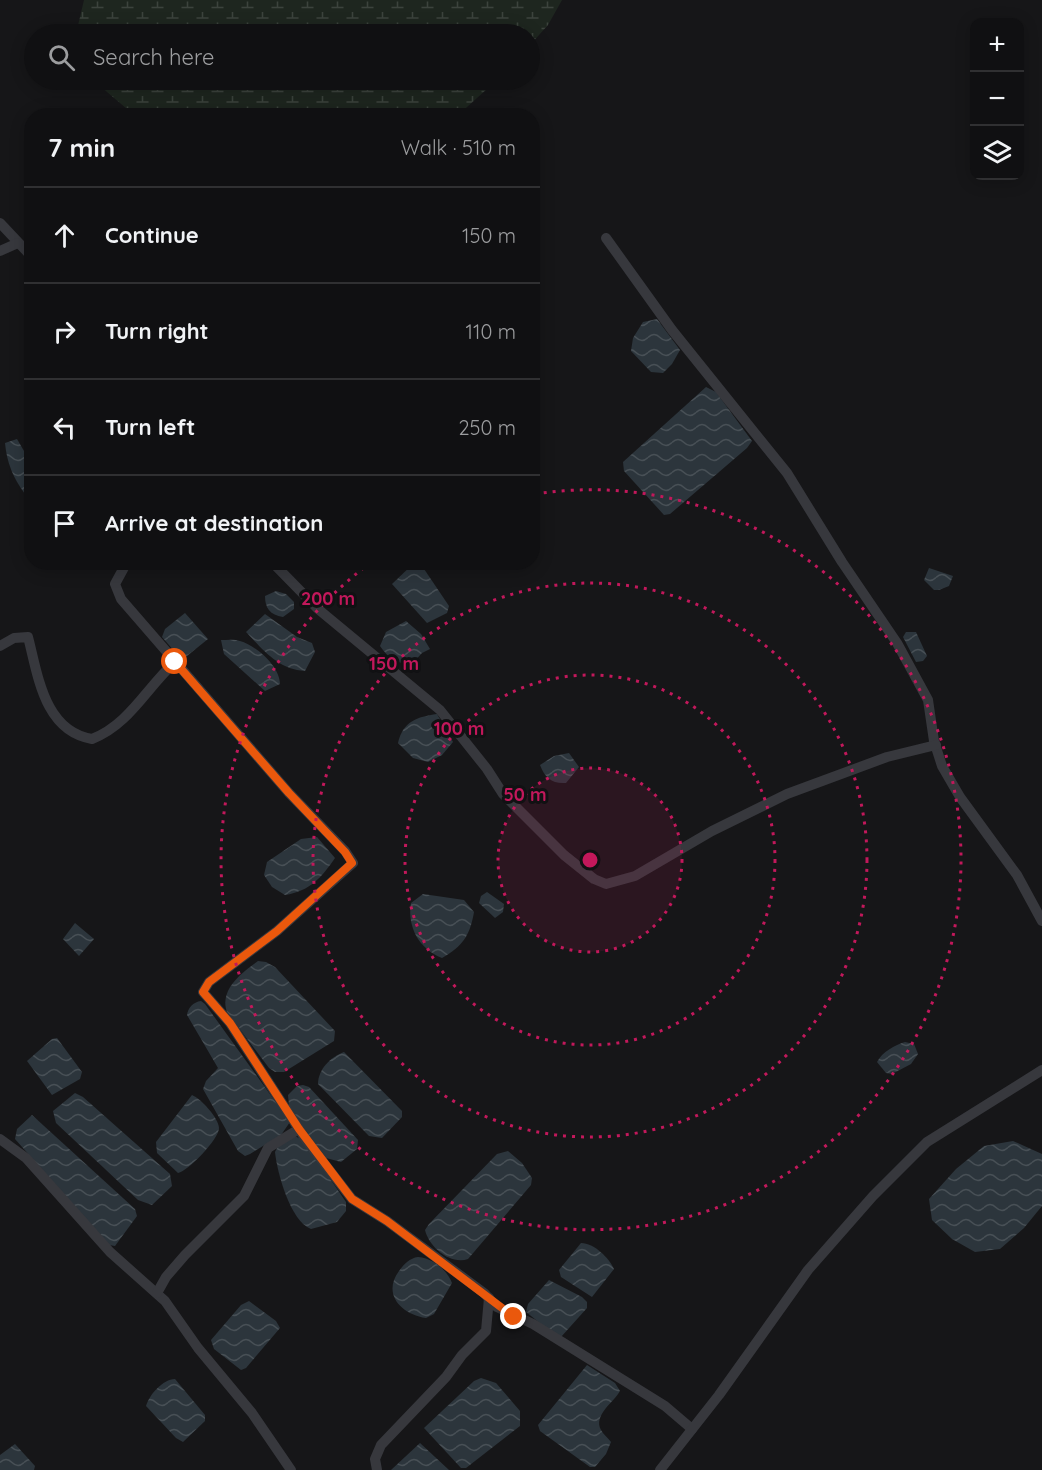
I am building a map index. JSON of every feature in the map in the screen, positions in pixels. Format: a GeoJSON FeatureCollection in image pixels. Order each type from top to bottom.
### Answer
{"type":"FeatureCollection","features":[{"type":"Feature","properties":{"kind":"street"},"geometry":{"type":"LineString","coordinates":[[0,223],[24,249]]}},
{"type":"Feature","properties":{"kind":"street"},"geometry":{"type":"LineString","coordinates":[[606,238],[672,330],[787,472],[909,664],[928,700],[942,766],[960,797],[1017,875],[1042,921]]}},
{"type":"Feature","properties":{"kind":"street"},"geometry":{"type":"LineString","coordinates":[[0,251],[18,243]]}},
{"type":"Feature","properties":{"kind":"street"},"geometry":{"type":"LineString","coordinates":[[122,570],[116,580],[117,594],[289,793],[345,852],[352,863],[277,931],[229,965],[204,988],[203,992],[230,1023],[299,1129],[340,1184],[360,1206],[387,1221],[489,1298],[497,1307],[533,1324],[665,1406],[692,1429]]}},
{"type":"Feature","properties":{"kind":"street"},"geometry":{"type":"LineString","coordinates":[[280,570],[318,609],[394,675],[440,710],[487,769],[503,794],[564,855],[594,879],[606,884],[634,876],[712,831],[787,794],[887,757],[936,745]]}},
{"type":"Feature","properties":{"kind":"street"},"geometry":{"type":"LineString","coordinates":[[0,646],[14,638],[28,637],[51,713],[74,733],[92,739],[108,732],[130,713],[175,662]]}},
{"type":"Feature","properties":{"kind":"street"},"geometry":{"type":"LineString","coordinates":[[660,1470],[808,1270],[873,1196],[927,1142],[1042,1070]]}},
{"type":"Feature","properties":{"kind":"street"},"geometry":{"type":"LineString","coordinates":[[157,1293],[166,1277],[184,1255],[244,1196],[268,1148],[299,1129]]}},
{"type":"Feature","properties":{"kind":"street"},"geometry":{"type":"LineString","coordinates":[[0,1139],[26,1158],[110,1252],[157,1293],[252,1413],[291,1470]]}},
{"type":"Feature","properties":{"kind":"street"},"geometry":{"type":"LineString","coordinates":[[377,1470],[375,1459],[381,1445],[486,1331],[489,1298]]}},
{"type":"Feature","properties":{"kind":"green space"},"geometry":{"type":"Polygon","coordinates":[[[84,0],[562,0],[548,25],[540,34],[540,24],[78,24],[84,0]]]}},
{"type":"Feature","properties":{"kind":"green space"},"geometry":{"type":"Polygon","coordinates":[[[105,90],[486,90],[466,108],[126,108],[105,90]]]}},
{"type":"Feature","properties":{"kind":"water"},"geometry":{"type":"Polygon","coordinates":[[[657,319],[680,350],[672,364],[663,373],[651,372],[631,351],[633,338],[643,322],[657,319]]]}},
{"type":"Feature","properties":{"kind":"water"},"geometry":{"type":"Polygon","coordinates":[[[706,387],[716,392],[752,441],[747,448],[670,514],[664,515],[624,471],[623,462],[706,387]]]}},
{"type":"Feature","properties":{"kind":"water"},"geometry":{"type":"Polygon","coordinates":[[[17,439],[24,451],[24,492],[11,470],[5,443],[17,439]]]}},
{"type":"Feature","properties":{"kind":"water"},"geometry":{"type":"Polygon","coordinates":[[[929,568],[953,576],[949,586],[934,590],[924,580],[929,568]]]}},
{"type":"Feature","properties":{"kind":"water"},"geometry":{"type":"Polygon","coordinates":[[[407,570],[425,570],[449,606],[447,613],[427,623],[392,584],[407,570]]]}},
{"type":"Feature","properties":{"kind":"water"},"geometry":{"type":"Polygon","coordinates":[[[276,591],[286,594],[294,602],[294,609],[283,617],[272,613],[266,604],[265,596],[276,591]]]}},
{"type":"Feature","properties":{"kind":"water"},"geometry":{"type":"Polygon","coordinates":[[[185,613],[208,639],[182,660],[162,637],[165,629],[185,613]]]}},
{"type":"Feature","properties":{"kind":"water"},"geometry":{"type":"Polygon","coordinates":[[[265,614],[297,637],[312,643],[315,652],[305,671],[279,663],[246,632],[265,614]]]}},
{"type":"Feature","properties":{"kind":"water"},"geometry":{"type":"Polygon","coordinates":[[[406,621],[421,634],[430,649],[422,653],[412,664],[394,660],[380,646],[386,632],[406,621]]]}},
{"type":"Feature","properties":{"kind":"water"},"geometry":{"type":"Polygon","coordinates":[[[906,632],[916,632],[927,656],[923,661],[916,662],[903,637],[906,632]]]}},
{"type":"Feature","properties":{"kind":"water"},"geometry":{"type":"Polygon","coordinates":[[[221,640],[240,641],[260,652],[272,664],[280,684],[265,691],[224,654],[221,640]]]}},
{"type":"Feature","properties":{"kind":"water"},"geometry":{"type":"Polygon","coordinates":[[[437,714],[453,742],[442,755],[428,762],[413,758],[398,743],[403,730],[412,721],[437,714]]]}},
{"type":"Feature","properties":{"kind":"water"},"geometry":{"type":"Polygon","coordinates":[[[569,753],[579,767],[566,783],[550,779],[540,765],[554,756],[569,753]]]}},
{"type":"Feature","properties":{"kind":"water"},"geometry":{"type":"Polygon","coordinates":[[[317,837],[335,858],[325,872],[308,887],[294,893],[285,895],[272,887],[264,875],[267,862],[301,839],[317,837]]]}},
{"type":"Feature","properties":{"kind":"water"},"geometry":{"type":"Polygon","coordinates":[[[487,892],[504,904],[503,912],[495,918],[479,903],[481,896],[487,892]]]}},
{"type":"Feature","properties":{"kind":"water"},"geometry":{"type":"Polygon","coordinates":[[[423,894],[464,900],[474,912],[464,939],[442,958],[421,943],[413,929],[411,903],[423,894]]]}},
{"type":"Feature","properties":{"kind":"water"},"geometry":{"type":"Polygon","coordinates":[[[75,923],[94,939],[79,956],[63,939],[75,923]]]}},
{"type":"Feature","properties":{"kind":"water"},"geometry":{"type":"Polygon","coordinates":[[[258,961],[275,967],[335,1031],[334,1041],[284,1072],[275,1072],[269,1068],[227,1012],[225,1004],[226,996],[233,983],[258,961]]]}},
{"type":"Feature","properties":{"kind":"water"},"geometry":{"type":"Polygon","coordinates":[[[201,1001],[290,1122],[281,1135],[245,1156],[238,1151],[203,1089],[206,1081],[218,1068],[187,1015],[191,1006],[201,1001]]]}},
{"type":"Feature","properties":{"kind":"water"},"geometry":{"type":"Polygon","coordinates":[[[57,1038],[82,1072],[80,1079],[52,1095],[27,1061],[52,1039],[57,1038]]]}},
{"type":"Feature","properties":{"kind":"water"},"geometry":{"type":"Polygon","coordinates":[[[905,1042],[914,1044],[918,1054],[911,1064],[892,1074],[886,1073],[877,1062],[889,1049],[905,1042]]]}},
{"type":"Feature","properties":{"kind":"water"},"geometry":{"type":"Polygon","coordinates":[[[344,1052],[402,1111],[402,1117],[382,1138],[369,1136],[318,1084],[320,1073],[326,1064],[344,1052]]]}},
{"type":"Feature","properties":{"kind":"water"},"geometry":{"type":"Polygon","coordinates":[[[297,1086],[309,1087],[358,1140],[357,1149],[341,1162],[326,1158],[289,1106],[288,1095],[297,1086]]]}},
{"type":"Feature","properties":{"kind":"water"},"geometry":{"type":"Polygon","coordinates":[[[75,1093],[83,1097],[170,1174],[172,1186],[152,1205],[138,1200],[56,1123],[53,1111],[75,1093]]]}},
{"type":"Feature","properties":{"kind":"water"},"geometry":{"type":"Polygon","coordinates":[[[192,1095],[208,1109],[216,1119],[219,1128],[218,1133],[202,1154],[189,1167],[178,1173],[157,1153],[156,1142],[192,1095]]]}},
{"type":"Feature","properties":{"kind":"water"},"geometry":{"type":"Polygon","coordinates":[[[32,1115],[135,1209],[137,1216],[115,1246],[109,1245],[15,1139],[17,1129],[32,1115]]]}},
{"type":"Feature","properties":{"kind":"water"},"geometry":{"type":"Polygon","coordinates":[[[295,1136],[304,1141],[346,1202],[346,1211],[337,1222],[311,1229],[297,1216],[291,1206],[282,1183],[275,1152],[278,1146],[295,1136]]]}},
{"type":"Feature","properties":{"kind":"water"},"geometry":{"type":"Polygon","coordinates":[[[1013,1141],[1042,1154],[1042,1206],[1024,1228],[1000,1249],[975,1252],[952,1239],[932,1220],[929,1199],[956,1169],[984,1146],[1013,1141]]]}},
{"type":"Feature","properties":{"kind":"water"},"geometry":{"type":"Polygon","coordinates":[[[508,1151],[522,1163],[532,1178],[531,1185],[468,1259],[454,1259],[441,1253],[431,1243],[425,1230],[497,1154],[508,1151]]]}},
{"type":"Feature","properties":{"kind":"water"},"geometry":{"type":"Polygon","coordinates":[[[581,1243],[600,1252],[609,1260],[614,1269],[592,1297],[561,1277],[559,1270],[581,1243]]]}},
{"type":"Feature","properties":{"kind":"water"},"geometry":{"type":"Polygon","coordinates":[[[418,1257],[439,1266],[452,1283],[434,1314],[426,1318],[409,1312],[397,1302],[393,1295],[394,1279],[399,1271],[407,1262],[418,1257]]]}},
{"type":"Feature","properties":{"kind":"water"},"geometry":{"type":"Polygon","coordinates":[[[549,1280],[582,1297],[587,1302],[587,1308],[561,1337],[556,1336],[526,1312],[528,1304],[549,1280]]]}},
{"type":"Feature","properties":{"kind":"water"},"geometry":{"type":"Polygon","coordinates":[[[249,1301],[276,1321],[280,1328],[246,1368],[241,1370],[214,1349],[211,1340],[241,1305],[249,1301]]]}},
{"type":"Feature","properties":{"kind":"water"},"geometry":{"type":"Polygon","coordinates":[[[587,1365],[615,1383],[620,1391],[600,1419],[601,1430],[611,1442],[606,1454],[595,1467],[590,1467],[540,1431],[538,1425],[587,1365]]]}},
{"type":"Feature","properties":{"kind":"water"},"geometry":{"type":"Polygon","coordinates":[[[481,1378],[496,1383],[520,1411],[520,1426],[466,1468],[461,1468],[424,1428],[474,1381],[481,1378]]]}},
{"type":"Feature","properties":{"kind":"water"},"geometry":{"type":"Polygon","coordinates":[[[175,1379],[205,1415],[205,1421],[183,1442],[176,1438],[146,1406],[157,1388],[175,1379]]]}},
{"type":"Feature","properties":{"kind":"water"},"geometry":{"type":"Polygon","coordinates":[[[420,1443],[449,1470],[391,1470],[420,1443]]]}},
{"type":"Feature","properties":{"kind":"water"},"geometry":{"type":"Polygon","coordinates":[[[15,1444],[35,1466],[34,1470],[0,1470],[0,1455],[15,1444]]]}},
{"type":"Feature","properties":{"kind":"route"},"geometry":{"type":"LineString","coordinates":[[175,662],[289,793],[345,852],[352,863],[309,900],[291,920],[209,982],[203,992],[230,1023],[299,1129],[352,1199],[387,1221],[484,1293],[497,1307],[514,1317]]}}]}
